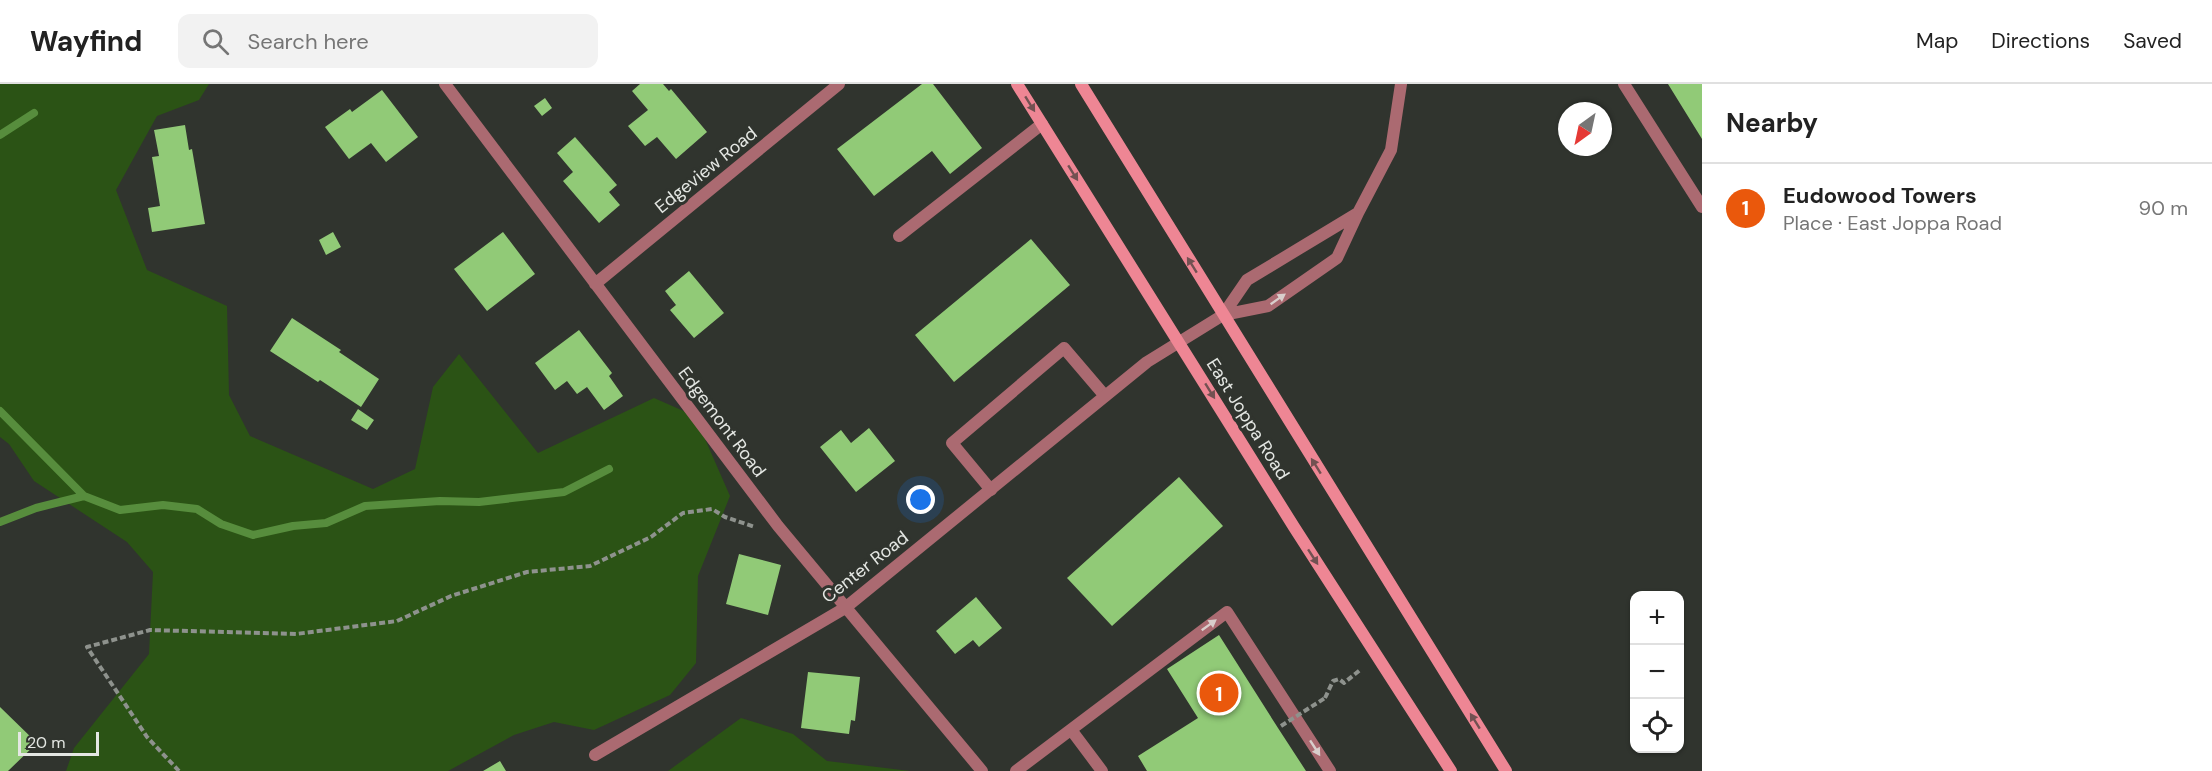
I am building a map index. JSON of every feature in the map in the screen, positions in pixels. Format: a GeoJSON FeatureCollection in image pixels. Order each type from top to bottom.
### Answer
{"type":"FeatureCollection","features":[{"type":"Feature","properties":{"kind":"main road","name":"East Joppa Road"},"geometry":{"type":"LineString","coordinates":[[1017,84],[1293,527],[1451,771]]}},
{"type":"Feature","properties":{"kind":"main road","name":"East Joppa Road"},"geometry":{"type":"LineString","coordinates":[[1081,84],[1506,771]]}},
{"type":"Feature","properties":{"kind":"street","name":"Edgemont Road"},"geometry":{"type":"LineString","coordinates":[[445,84],[778,526],[982,771]]}},
{"type":"Feature","properties":{"kind":"street","name":"Edgeview Road"},"geometry":{"type":"LineString","coordinates":[[595,284],[839,84]]}},
{"type":"Feature","properties":{"kind":"street"},"geometry":{"type":"LineString","coordinates":[[1223,315],[1268,306],[1337,258],[1391,150],[1401,84]]}},
{"type":"Feature","properties":{"kind":"street"},"geometry":{"type":"LineString","coordinates":[[1624,84],[1702,207]]}},
{"type":"Feature","properties":{"kind":"street"},"geometry":{"type":"LineString","coordinates":[[899,236],[1042,123]]}},
{"type":"Feature","properties":{"kind":"street"},"geometry":{"type":"LineString","coordinates":[[1223,315],[1247,280],[1358,213]]}},
{"type":"Feature","properties":{"kind":"street","name":"Center Road"},"geometry":{"type":"LineString","coordinates":[[595,754],[845,608],[1147,362],[1223,315]]}},
{"type":"Feature","properties":{"kind":"street"},"geometry":{"type":"LineString","coordinates":[[991,490],[952,443],[1064,348],[1106,396]]}},
{"type":"Feature","properties":{"kind":"street"},"geometry":{"type":"LineString","coordinates":[[1016,771],[1227,612],[1330,771]]}},
{"type":"Feature","properties":{"kind":"street"},"geometry":{"type":"LineString","coordinates":[[1071,731],[1102,771]]}},
{"type":"Feature","properties":{"kind":"path"},"geometry":{"type":"LineString","coordinates":[[179,771],[147,737],[87,647],[150,630],[296,634],[397,621],[451,596],[527,572],[590,566],[651,537],[683,513],[712,509],[750,527],[769,529],[778,526]]}},
{"type":"Feature","properties":{"kind":"path"},"geometry":{"type":"LineString","coordinates":[[1281,726],[1325,698],[1334,681],[1339,679],[1344,683],[1360,670]]}},
{"type":"Feature","properties":{"kind":"green space"},"geometry":{"type":"Polygon","coordinates":[[[0,84],[209,84],[199,100],[157,116],[116,190],[147,270],[227,306],[229,395],[250,436],[373,489],[415,469],[433,387],[459,354],[538,453],[654,398],[695,416],[730,496],[698,576],[696,663],[670,695],[594,730],[554,722],[514,735],[448,771],[66,771],[74,748],[149,654],[153,572],[127,542],[34,481],[9,444],[0,437],[0,84]]]}},
{"type":"Feature","properties":{"kind":"green space"},"geometry":{"type":"Polygon","coordinates":[[[741,718],[793,734],[827,761],[910,771],[668,771],[741,718]]]}},
{"type":"Feature","properties":{"kind":"building"},"geometry":{"type":"Polygon","coordinates":[[[640,84],[663,84],[669,91],[671,89],[707,132],[676,159],[657,137],[645,146],[628,126],[648,110],[632,91],[640,84]]]}},
{"type":"Feature","properties":{"kind":"building"},"geometry":{"type":"Polygon","coordinates":[[[922,84],[933,84],[982,148],[950,174],[932,151],[874,196],[837,149],[922,84]]]}},
{"type":"Feature","properties":{"kind":"building"},"geometry":{"type":"Polygon","coordinates":[[[1668,84],[1702,84],[1702,139],[1668,84]]]}},
{"type":"Feature","properties":{"kind":"building"},"geometry":{"type":"Polygon","coordinates":[[[382,90],[418,137],[386,162],[371,143],[349,159],[325,127],[350,109],[352,112],[382,90]]]}},
{"type":"Feature","properties":{"kind":"building"},"geometry":{"type":"Polygon","coordinates":[[[545,98],[552,108],[542,116],[534,106],[545,98]]]}},
{"type":"Feature","properties":{"kind":"building"},"geometry":{"type":"Polygon","coordinates":[[[185,125],[189,150],[192,149],[205,224],[152,232],[148,208],[160,206],[152,157],[159,156],[154,130],[185,125]]]}},
{"type":"Feature","properties":{"kind":"building"},"geometry":{"type":"Polygon","coordinates":[[[575,137],[617,185],[609,192],[620,205],[599,223],[563,181],[573,172],[557,153],[575,137]]]}},
{"type":"Feature","properties":{"kind":"building"},"geometry":{"type":"Polygon","coordinates":[[[333,232],[341,247],[326,255],[319,240],[333,232]]]}},
{"type":"Feature","properties":{"kind":"building"},"geometry":{"type":"Polygon","coordinates":[[[503,232],[535,274],[487,311],[454,269],[503,232]]]}},
{"type":"Feature","properties":{"kind":"building"},"geometry":{"type":"Polygon","coordinates":[[[1031,239],[1070,285],[954,382],[915,335],[1031,239]]]}},
{"type":"Feature","properties":{"kind":"building"},"geometry":{"type":"Polygon","coordinates":[[[689,271],[724,313],[694,338],[670,310],[676,305],[665,291],[689,271]]]}},
{"type":"Feature","properties":{"kind":"building"},"geometry":{"type":"Polygon","coordinates":[[[292,318],[341,350],[339,352],[379,379],[361,407],[270,351],[292,318]]]}},
{"type":"Feature","properties":{"kind":"building"},"geometry":{"type":"Polygon","coordinates":[[[579,330],[612,373],[609,376],[623,396],[604,410],[587,387],[577,394],[567,381],[555,390],[535,363],[579,330]]]}},
{"type":"Feature","properties":{"kind":"building"},"geometry":{"type":"Polygon","coordinates":[[[358,409],[374,420],[367,430],[351,420],[358,409]]]}},
{"type":"Feature","properties":{"kind":"building"},"geometry":{"type":"Polygon","coordinates":[[[869,428],[895,461],[856,492],[820,447],[841,430],[851,443],[869,428]]]}},
{"type":"Feature","properties":{"kind":"building"},"geometry":{"type":"Polygon","coordinates":[[[1179,477],[1223,526],[1112,626],[1067,578],[1179,477]]]}},
{"type":"Feature","properties":{"kind":"building"},"geometry":{"type":"Polygon","coordinates":[[[739,554],[781,565],[768,615],[726,604],[739,554]]]}},
{"type":"Feature","properties":{"kind":"building"},"geometry":{"type":"Polygon","coordinates":[[[976,597],[1002,628],[979,647],[973,640],[955,654],[936,631],[976,597]]]}},
{"type":"Feature","properties":{"kind":"building"},"geometry":{"type":"Polygon","coordinates":[[[1219,635],[1306,771],[1147,771],[1138,756],[1198,718],[1167,669],[1219,635]]]}},
{"type":"Feature","properties":{"kind":"building"},"geometry":{"type":"Polygon","coordinates":[[[808,672],[860,677],[855,721],[851,720],[849,734],[801,728],[808,672]]]}},
{"type":"Feature","properties":{"kind":"building"},"geometry":{"type":"Polygon","coordinates":[[[0,707],[37,743],[8,771],[0,771],[0,707]]]}},
{"type":"Feature","properties":{"kind":"building"},"geometry":{"type":"Polygon","coordinates":[[[500,761],[506,771],[483,771],[500,761]]]}},
{"type":"Feature","properties":{"kind":"waterway"},"geometry":{"type":"LineString","coordinates":[[0,135],[34,113]]}},
{"type":"Feature","properties":{"kind":"waterway"},"geometry":{"type":"LineString","coordinates":[[0,411],[84,496]]}},
{"type":"Feature","properties":{"kind":"waterway"},"geometry":{"type":"LineString","coordinates":[[0,522],[36,508],[84,496],[120,510],[163,505],[197,509],[221,524],[253,535],[293,526],[326,523],[365,506],[440,501],[479,502],[564,492],[609,469]]}},
{"type":"Feature","properties":{"kind":"place","name":"Eudowood Towers"},"geometry":{"type":"Point","coordinates":[1219,693]}}]}
